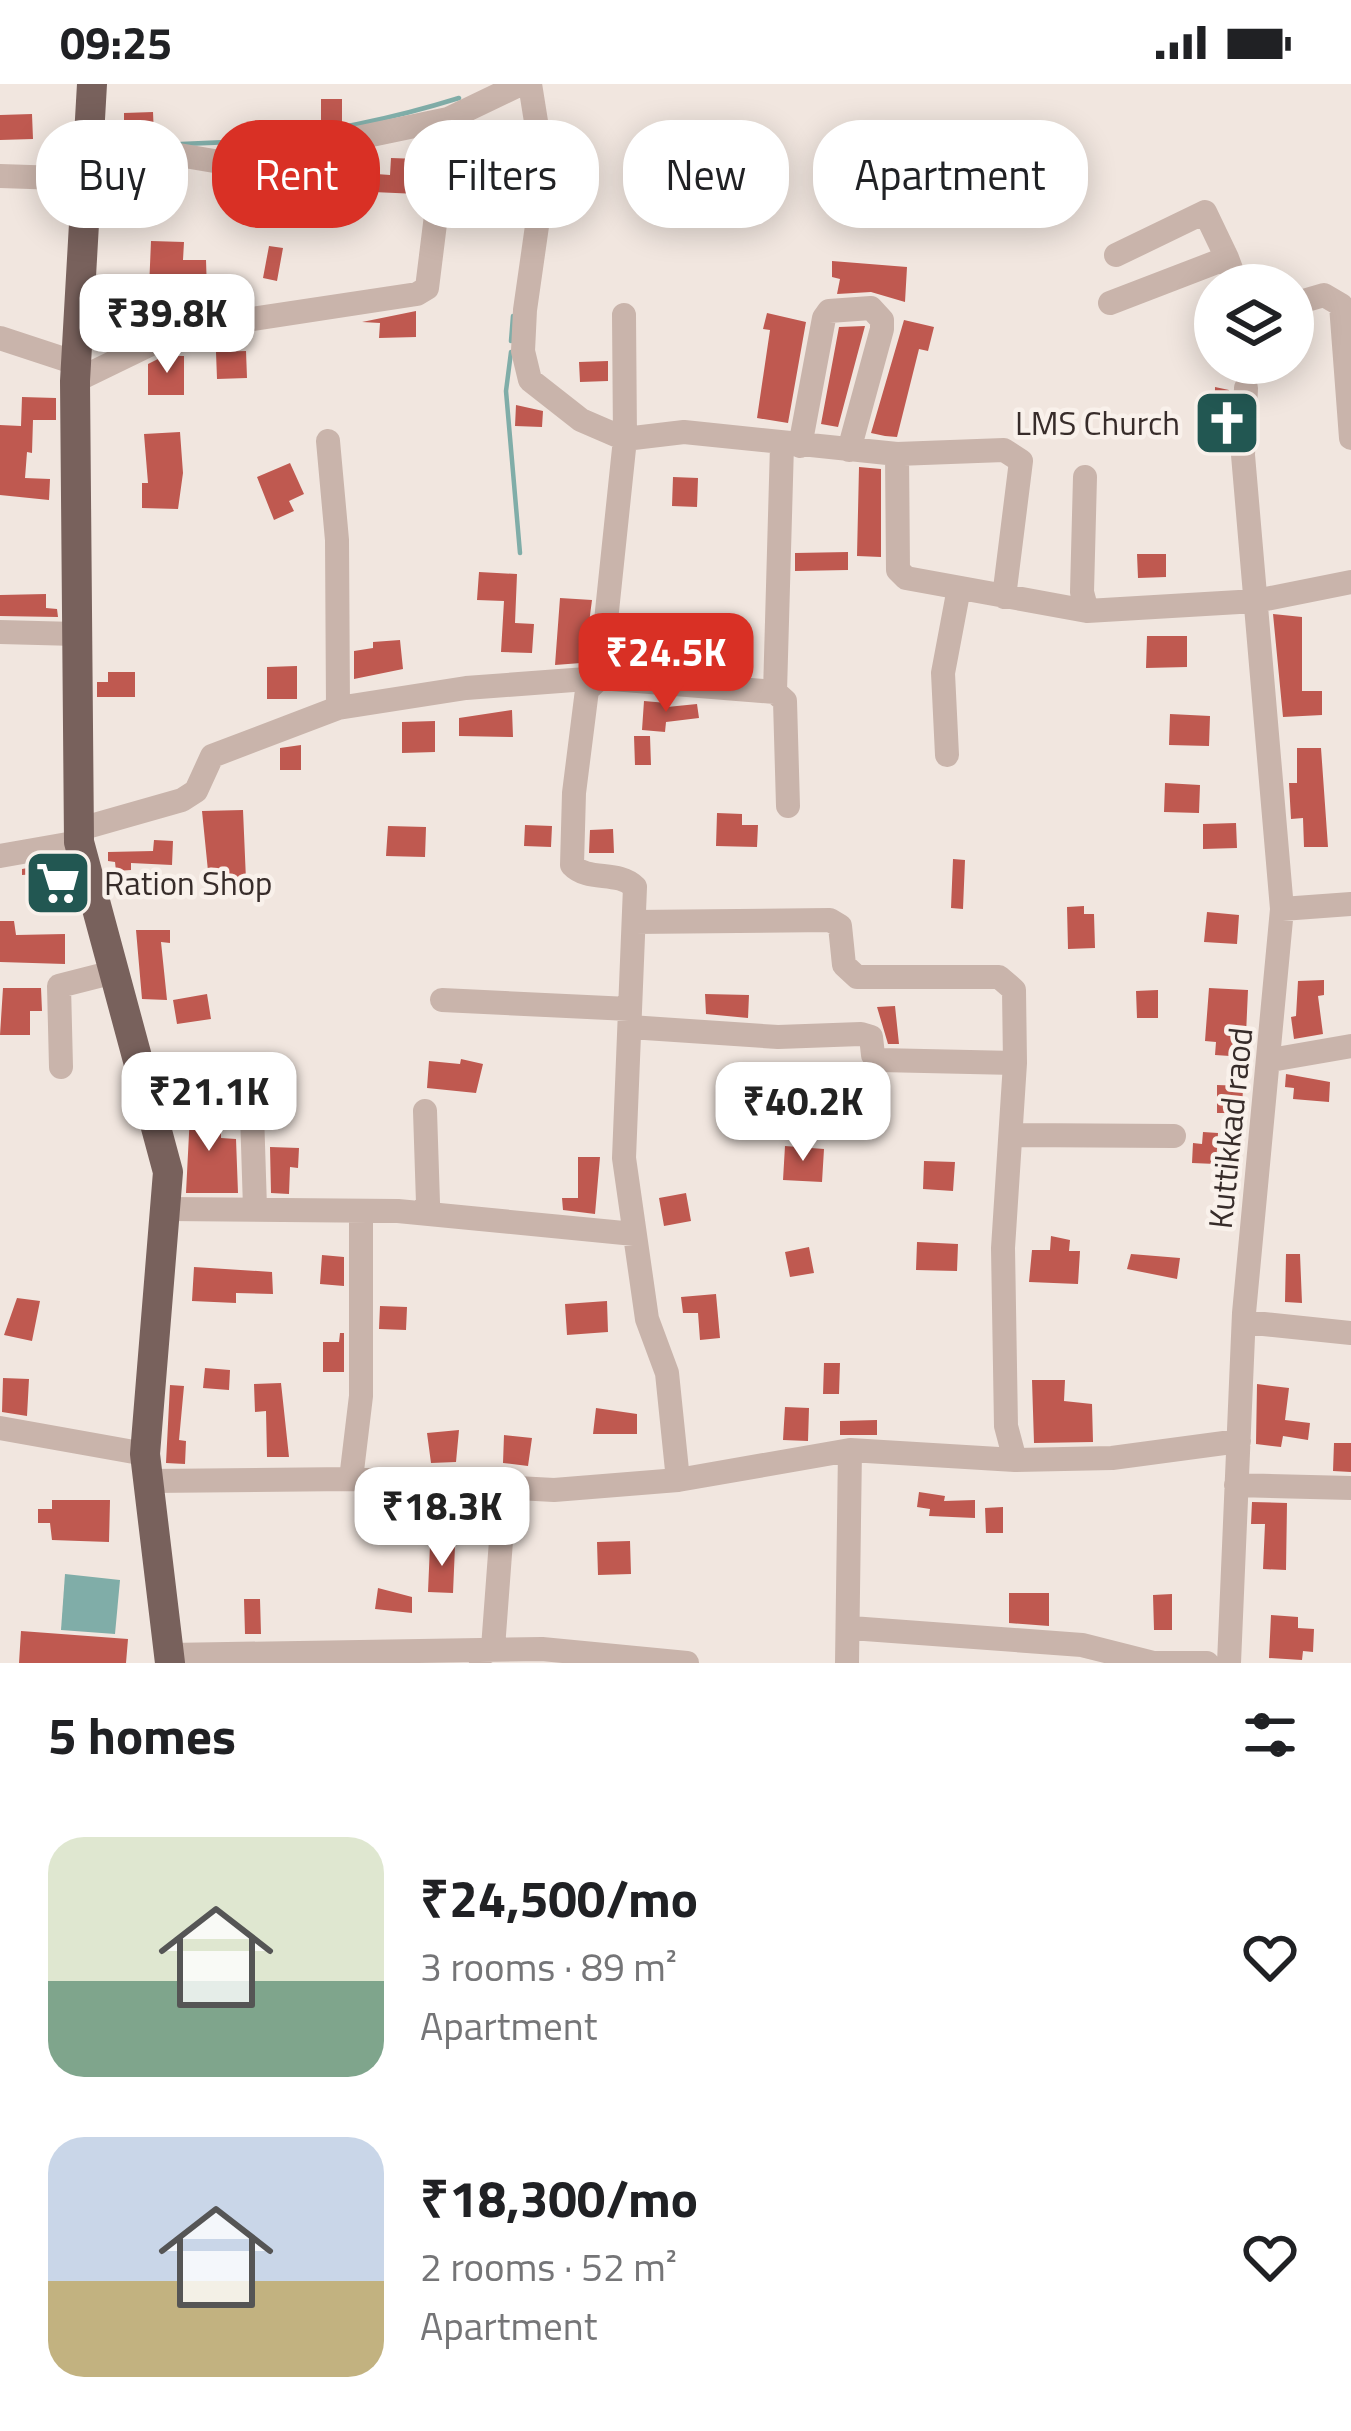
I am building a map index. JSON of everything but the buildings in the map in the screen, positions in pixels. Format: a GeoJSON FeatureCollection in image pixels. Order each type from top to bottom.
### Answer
{"type":"FeatureCollection","features":[{"type":"Feature","properties":{"kind":"main road"},"geometry":{"type":"LineString","coordinates":[[91,120],[92,84]]}},
{"type":"Feature","properties":{"kind":"main road"},"geometry":{"type":"LineString","coordinates":[[86,228],[75,372],[80,835],[110,973],[168,1172],[148,1468],[169,1659]]}},
{"type":"Feature","properties":{"kind":"street"},"geometry":{"type":"LineString","coordinates":[[188,157],[232,164],[448,119],[521,84]]}},
{"type":"Feature","properties":{"kind":"street"},"geometry":{"type":"LineString","coordinates":[[530,84],[538,134],[539,212],[525,310],[524,350],[530,380],[581,420],[625,439],[684,432],[897,454],[1004,450],[1021,460],[1004,597]]}},
{"type":"Feature","properties":{"kind":"street"},"geometry":{"type":"LineString","coordinates":[[0,338],[75,372],[180,330],[417,294],[427,288],[448,119]]}},
{"type":"Feature","properties":{"kind":"street"},"geometry":{"type":"LineString","coordinates":[[0,176],[36,173]]}},
{"type":"Feature","properties":{"kind":"street"},"geometry":{"type":"LineString","coordinates":[[1116,255],[1204,212],[1229,264]]}},
{"type":"Feature","properties":{"kind":"street"},"geometry":{"type":"LineString","coordinates":[[1109,303],[1227,258]]}},
{"type":"Feature","properties":{"kind":"street"},"geometry":{"type":"LineString","coordinates":[[1314,299],[1324,296],[1341,304],[1351,438]]}},
{"type":"Feature","properties":{"kind":"street"},"geometry":{"type":"LineString","coordinates":[[775,692],[791,445],[824,318],[829,311],[871,308],[882,320],[882,329],[849,450]]}},
{"type":"Feature","properties":{"kind":"street"},"geometry":{"type":"LineString","coordinates":[[624,315],[625,439],[600,678],[587,690],[569,856],[578,872],[628,880],[635,886],[624,1159],[647,1319],[667,1373],[679,1480]]}},
{"type":"Feature","properties":{"kind":"street","name":"Kuttikkad raod"},"geometry":{"type":"LineString","coordinates":[[1229,1663],[1244,1322],[1282,910],[1243,455],[1246,388]]}},
{"type":"Feature","properties":{"kind":"street"},"geometry":{"type":"LineString","coordinates":[[328,441],[337,540],[338,708]]}},
{"type":"Feature","properties":{"kind":"street"},"geometry":{"type":"LineString","coordinates":[[897,454],[898,569],[905,578],[1088,611],[1256,601],[1351,582]]}},
{"type":"Feature","properties":{"kind":"street"},"geometry":{"type":"LineString","coordinates":[[1085,477],[1082,592],[1088,611]]}},
{"type":"Feature","properties":{"kind":"street"},"geometry":{"type":"LineString","coordinates":[[947,754],[943,673],[959,588]]}},
{"type":"Feature","properties":{"kind":"street"},"geometry":{"type":"LineString","coordinates":[[0,632],[76,634]]}},
{"type":"Feature","properties":{"kind":"street"},"geometry":{"type":"LineString","coordinates":[[0,856],[182,800],[196,791],[212,756],[338,708],[466,688],[600,678],[783,693],[788,806]]}},
{"type":"Feature","properties":{"kind":"street"},"geometry":{"type":"LineString","coordinates":[[1282,910],[1351,904]]}},
{"type":"Feature","properties":{"kind":"street"},"geometry":{"type":"LineString","coordinates":[[634,922],[830,920],[840,926],[844,965],[856,977],[999,976],[1014,990],[1013,1135],[1003,1248],[1006,1426],[1015,1460]]}},
{"type":"Feature","properties":{"kind":"street"},"geometry":{"type":"LineString","coordinates":[[61,1066],[59,986],[110,973]]}},
{"type":"Feature","properties":{"kind":"street"},"geometry":{"type":"LineString","coordinates":[[442,1000],[778,1037],[861,1034],[871,1037],[872,1055],[879,1060],[1015,1063]]}},
{"type":"Feature","properties":{"kind":"street"},"geometry":{"type":"LineString","coordinates":[[1270,1060],[1351,1046]]}},
{"type":"Feature","properties":{"kind":"street"},"geometry":{"type":"LineString","coordinates":[[422,1213],[428,1203],[425,1111]]}},
{"type":"Feature","properties":{"kind":"street"},"geometry":{"type":"LineString","coordinates":[[252,1113],[255,1208]]}},
{"type":"Feature","properties":{"kind":"street"},"geometry":{"type":"LineString","coordinates":[[1013,1135],[1174,1136]]}},
{"type":"Feature","properties":{"kind":"street"},"geometry":{"type":"LineString","coordinates":[[168,1209],[422,1213],[634,1234]]}},
{"type":"Feature","properties":{"kind":"street"},"geometry":{"type":"LineString","coordinates":[[352,1479],[361,1396],[361,1212]]}},
{"type":"Feature","properties":{"kind":"street"},"geometry":{"type":"LineString","coordinates":[[1244,1322],[1351,1333]]}},
{"type":"Feature","properties":{"kind":"street"},"geometry":{"type":"LineString","coordinates":[[0,1428],[148,1468],[554,1490],[679,1480],[850,1450],[1015,1460],[1112,1458],[1239,1441]]}},
{"type":"Feature","properties":{"kind":"street"},"geometry":{"type":"LineString","coordinates":[[847,1663],[850,1450]]}},
{"type":"Feature","properties":{"kind":"street"},"geometry":{"type":"LineString","coordinates":[[1236,1485],[1351,1488]]}},
{"type":"Feature","properties":{"kind":"street"},"geometry":{"type":"LineString","coordinates":[[493,1648],[506,1487]]}},
{"type":"Feature","properties":{"kind":"street"},"geometry":{"type":"LineString","coordinates":[[851,1628],[1082,1645],[1153,1663],[1208,1663]]}},
{"type":"Feature","properties":{"kind":"street"},"geometry":{"type":"LineString","coordinates":[[169,1659],[493,1648],[542,1656],[686,1663]]}},
{"type":"Feature","properties":{"kind":"street"},"geometry":{"type":"LineString","coordinates":[[468,1663],[493,1648]]}},
{"type":"Feature","properties":{"kind":"water"},"geometry":{"type":"Polygon","coordinates":[[[65,1574],[120,1580],[115,1634],[61,1630],[65,1574]]]}},
{"type":"Feature","properties":{"kind":"waterway"},"geometry":{"type":"LineString","coordinates":[[188,144],[322,131],[459,98]]}},
{"type":"Feature","properties":{"kind":"waterway"},"geometry":{"type":"LineString","coordinates":[[511,341],[513,316]]}},
{"type":"Feature","properties":{"kind":"waterway"},"geometry":{"type":"LineString","coordinates":[[511,352],[506,391],[520,553]]}},
{"type":"Feature","properties":{"kind":"place","name":"LMS Church"},"geometry":{"type":"Point","coordinates":[1227,423]}},
{"type":"Feature","properties":{"kind":"place","name":"Ration Shop"},"geometry":{"type":"Point","coordinates":[58,883]}}]}
